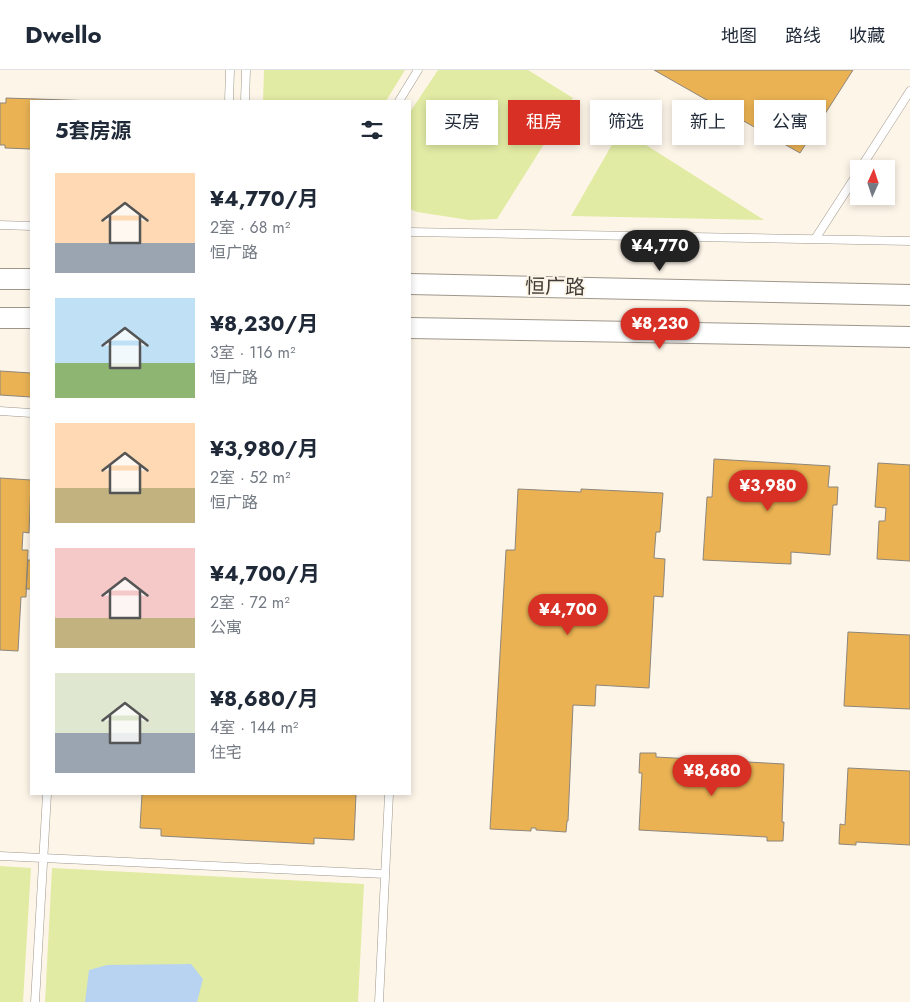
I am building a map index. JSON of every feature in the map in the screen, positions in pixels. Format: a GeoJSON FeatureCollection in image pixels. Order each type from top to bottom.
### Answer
{"type":"FeatureCollection","features":[{"type":"Feature","properties":{"kind":"street"},"geometry":{"type":"LineString","coordinates":[[0,279],[30,279]]}},
{"type":"Feature","properties":{"kind":"street","name":"恒广路"},"geometry":{"type":"LineString","coordinates":[[411,284],[910,295]]}},
{"type":"Feature","properties":{"kind":"street"},"geometry":{"type":"LineString","coordinates":[[0,318],[30,318]]}},
{"type":"Feature","properties":{"kind":"street"},"geometry":{"type":"LineString","coordinates":[[411,328],[910,336]]}},
{"type":"Feature","properties":{"kind":"lane"},"geometry":{"type":"LineString","coordinates":[[229,100],[230,70]]}},
{"type":"Feature","properties":{"kind":"lane"},"geometry":{"type":"LineString","coordinates":[[245,100],[246,70]]}},
{"type":"Feature","properties":{"kind":"lane"},"geometry":{"type":"LineString","coordinates":[[400,100],[418,70]]}},
{"type":"Feature","properties":{"kind":"lane"},"geometry":{"type":"LineString","coordinates":[[865,160],[910,91]]}},
{"type":"Feature","properties":{"kind":"lane"},"geometry":{"type":"LineString","coordinates":[[815,239],[850,184]]}},
{"type":"Feature","properties":{"kind":"lane"},"geometry":{"type":"LineString","coordinates":[[0,226],[30,226]]}},
{"type":"Feature","properties":{"kind":"lane"},"geometry":{"type":"LineString","coordinates":[[411,232],[910,240]]}},
{"type":"Feature","properties":{"kind":"lane"},"geometry":{"type":"LineString","coordinates":[[0,411],[30,413]]}},
{"type":"Feature","properties":{"kind":"lane"},"geometry":{"type":"LineString","coordinates":[[36,1002],[47,795]]}},
{"type":"Feature","properties":{"kind":"lane"},"geometry":{"type":"LineString","coordinates":[[379,1002],[390,795]]}},
{"type":"Feature","properties":{"kind":"lane"},"geometry":{"type":"LineString","coordinates":[[0,856],[385,874]]}},
{"type":"Feature","properties":{"kind":"green space"},"geometry":{"type":"Polygon","coordinates":[[[264,70],[405,70],[387,100],[263,100],[264,70]]]}},
{"type":"Feature","properties":{"kind":"green space"},"geometry":{"type":"Polygon","coordinates":[[[438,70],[528,70],[573,98],[572,100],[508,100],[508,145],[543,145],[497,219],[469,220],[411,209],[411,110],[438,70]]]}},
{"type":"Feature","properties":{"kind":"green space"},"geometry":{"type":"Polygon","coordinates":[[[612,145],[646,145],[764,220],[571,216],[612,145]]]}},
{"type":"Feature","properties":{"kind":"green space"},"geometry":{"type":"Polygon","coordinates":[[[0,866],[31,868],[23,1002],[0,1002],[0,866]]]}},
{"type":"Feature","properties":{"kind":"green space"},"geometry":{"type":"Polygon","coordinates":[[[52,868],[364,884],[358,1002],[45,1002],[52,868]]]}},
{"type":"Feature","properties":{"kind":"water"},"geometry":{"type":"Polygon","coordinates":[[[191,964],[203,979],[197,1002],[85,1002],[89,970],[107,965],[191,964]]]}},
{"type":"Feature","properties":{"kind":"building"},"geometry":{"type":"Polygon","coordinates":[[[654,70],[853,70],[826,112],[826,100],[754,100],[754,127],[744,121],[744,100],[707,100],[654,70]]]}},
{"type":"Feature","properties":{"kind":"building"},"geometry":{"type":"Polygon","coordinates":[[[6,98],[67,100],[30,100],[30,149],[5,148],[5,145],[0,145],[0,103],[6,103],[6,98]]]}},
{"type":"Feature","properties":{"kind":"building"},"geometry":{"type":"Polygon","coordinates":[[[786,145],[805,145],[800,153],[786,145]]]}},
{"type":"Feature","properties":{"kind":"building"},"geometry":{"type":"Polygon","coordinates":[[[0,371],[30,373],[30,397],[0,395],[0,371]]]}},
{"type":"Feature","properties":{"kind":"building"},"geometry":{"type":"Polygon","coordinates":[[[714,459],[830,466],[828,487],[838,487],[837,505],[833,505],[830,555],[791,552],[791,564],[703,560],[707,497],[712,497],[714,459]]]}},
{"type":"Feature","properties":{"kind":"building"},"geometry":{"type":"Polygon","coordinates":[[[878,463],[910,465],[910,561],[877,559],[879,521],[885,521],[886,508],[875,507],[878,463]]]}},
{"type":"Feature","properties":{"kind":"building"},"geometry":{"type":"Polygon","coordinates":[[[0,478],[30,480],[29,533],[23,532],[22,550],[28,550],[26,597],[21,597],[18,651],[0,650],[0,478]]]}},
{"type":"Feature","properties":{"kind":"building"},"geometry":{"type":"Polygon","coordinates":[[[518,489],[581,492],[581,489],[663,493],[660,532],[656,532],[654,558],[665,559],[663,597],[654,596],[649,688],[596,685],[595,706],[573,705],[566,832],[536,830],[536,828],[531,828],[531,831],[490,829],[506,550],[515,550],[518,489]]]}},
{"type":"Feature","properties":{"kind":"building"},"geometry":{"type":"Polygon","coordinates":[[[28,560],[30,560],[30,589],[26,589],[28,560]]]}},
{"type":"Feature","properties":{"kind":"building"},"geometry":{"type":"Polygon","coordinates":[[[848,632],[910,635],[910,709],[844,706],[848,632]]]}},
{"type":"Feature","properties":{"kind":"building"},"geometry":{"type":"Polygon","coordinates":[[[640,753],[656,753],[656,757],[784,764],[783,841],[767,841],[767,837],[639,830],[642,773],[639,773],[640,753]]]}},
{"type":"Feature","properties":{"kind":"building"},"geometry":{"type":"Polygon","coordinates":[[[848,768],[910,771],[910,845],[856,842],[856,845],[839,844],[840,824],[845,825],[848,768]]]}},
{"type":"Feature","properties":{"kind":"building"},"geometry":{"type":"Polygon","coordinates":[[[142,795],[356,795],[354,840],[314,838],[314,844],[161,836],[161,829],[140,828],[142,795]]]}}]}
